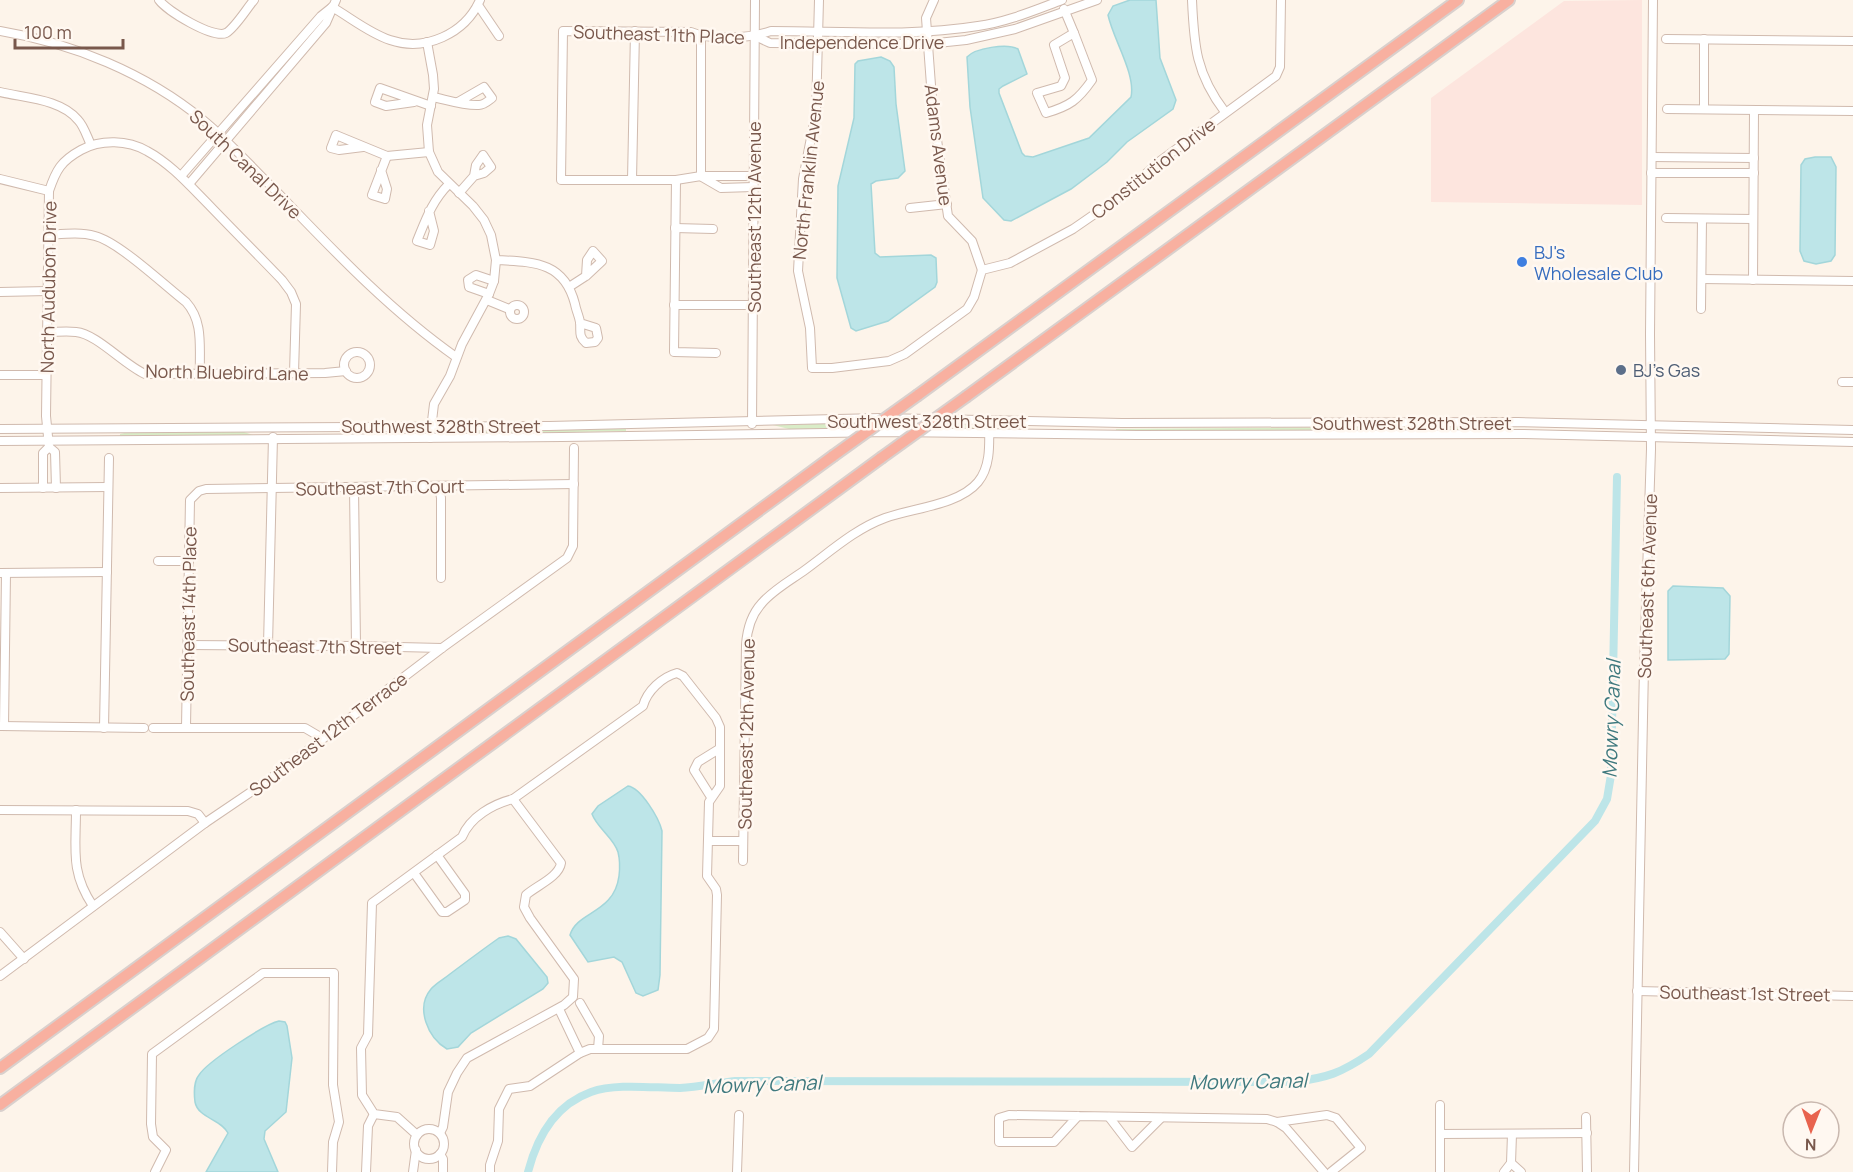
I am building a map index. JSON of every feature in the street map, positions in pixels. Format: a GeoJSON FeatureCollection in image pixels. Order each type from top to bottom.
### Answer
{"type":"FeatureCollection","features":[{"type":"Feature","properties":{"kind":"highway"},"geometry":{"type":"LineString","coordinates":[[0,1068],[1458,0]]}},
{"type":"Feature","properties":{"kind":"highway"},"geometry":{"type":"LineString","coordinates":[[0,1105],[1509,0]]}},
{"type":"Feature","properties":{"kind":"street"},"geometry":{"type":"LineString","coordinates":[[159,0],[205,30],[219,34],[226,33],[254,0]]}},
{"type":"Feature","properties":{"kind":"street","name":"Southeast 12th Avenue"},"geometry":{"type":"LineString","coordinates":[[752,433],[755,0]]}},
{"type":"Feature","properties":{"kind":"street","name":"North Franklin Avenue"},"geometry":{"type":"LineString","coordinates":[[819,0],[816,112],[803,179],[798,271],[810,328],[812,368],[832,368],[889,361],[905,354],[967,309],[974,297],[982,270]]}},
{"type":"Feature","properties":{"kind":"street","name":"Adams Avenue"},"geometry":{"type":"LineString","coordinates":[[934,0],[926,18],[933,112],[948,216],[972,241],[982,270]]}},
{"type":"Feature","properties":{"kind":"street"},"geometry":{"type":"LineString","coordinates":[[1062,0],[1092,80],[1082,94],[1065,108],[1046,113],[1038,93],[1061,86],[1065,78],[1053,45],[1074,33]]}},
{"type":"Feature","properties":{"kind":"street","name":"Independence Drive"},"geometry":{"type":"LineString","coordinates":[[754,36],[771,31],[927,32],[981,26],[1062,0]]}},
{"type":"Feature","properties":{"kind":"street","name":"Independence Drive"},"geometry":{"type":"LineString","coordinates":[[754,36],[770,42],[928,44],[966,40],[1005,31],[1097,0]]}},
{"type":"Feature","properties":{"kind":"street"},"geometry":{"type":"LineString","coordinates":[[1192,0],[1196,55],[1209,91],[1224,112]]}},
{"type":"Feature","properties":{"kind":"street","name":"Constitution Drive"},"geometry":{"type":"LineString","coordinates":[[982,270],[1010,263],[1073,229],[1128,191],[1156,164],[1276,76],[1280,67],[1281,0]]}},
{"type":"Feature","properties":{"kind":"street","name":"Southeast 6th Avenue"},"geometry":{"type":"LineString","coordinates":[[1634,1172],[1651,437],[1653,0]]}},
{"type":"Feature","properties":{"kind":"street"},"geometry":{"type":"LineString","coordinates":[[334,4],[389,40],[403,43],[427,42],[446,36],[471,16],[479,3],[499,36]]}},
{"type":"Feature","properties":{"kind":"street"},"geometry":{"type":"LineString","coordinates":[[181,176],[334,4]]}},
{"type":"Feature","properties":{"kind":"street"},"geometry":{"type":"LineString","coordinates":[[189,184],[326,23],[334,4]]}},
{"type":"Feature","properties":{"kind":"street","name":"South Canal Drive"},"geometry":{"type":"LineString","coordinates":[[0,31],[52,42],[105,62],[183,105],[218,133],[372,290],[418,331],[456,357]]}},
{"type":"Feature","properties":{"kind":"street","name":"Southeast 11th Place"},"geometry":{"type":"LineString","coordinates":[[632,180],[561,180],[563,31],[692,32],[701,37],[754,36]]}},
{"type":"Feature","properties":{"kind":"street"},"geometry":{"type":"LineString","coordinates":[[635,32],[632,180],[753,176]]}},
{"type":"Feature","properties":{"kind":"street"},"geometry":{"type":"LineString","coordinates":[[700,176],[701,37]]}},
{"type":"Feature","properties":{"kind":"street"},"geometry":{"type":"LineString","coordinates":[[1666,39],[1853,41]]}},
{"type":"Feature","properties":{"kind":"street"},"geometry":{"type":"LineString","coordinates":[[1704,39],[1704,109]]}},
{"type":"Feature","properties":{"kind":"street"},"geometry":{"type":"LineString","coordinates":[[427,42],[434,75],[427,133],[429,152],[435,166],[449,184],[484,220],[491,235],[496,260],[494,280],[488,297],[434,404],[430,438]]}},
{"type":"Feature","properties":{"kind":"street"},"geometry":{"type":"LineString","coordinates":[[0,92],[57,105],[69,111],[80,122],[91,145]]}},
{"type":"Feature","properties":{"kind":"street"},"geometry":{"type":"LineString","coordinates":[[433,97],[458,102]]}},
{"type":"Feature","properties":{"kind":"street"},"geometry":{"type":"LineString","coordinates":[[414,102],[431,106]]}},
{"type":"Feature","properties":{"kind":"street"},"geometry":{"type":"LineString","coordinates":[[1667,109],[1853,111]]}},
{"type":"Feature","properties":{"kind":"street"},"geometry":{"type":"LineString","coordinates":[[1753,280],[1754,110]]}},
{"type":"Feature","properties":{"kind":"street","name":"North Audubon Drive"},"geometry":{"type":"LineString","coordinates":[[48,444],[46,375],[49,191],[56,170],[91,145],[107,142],[129,143],[148,151],[181,176],[282,280],[296,304],[294,374]]}},
{"type":"Feature","properties":{"kind":"street"},"geometry":{"type":"LineString","coordinates":[[363,147],[387,156],[429,152]]}},
{"type":"Feature","properties":{"kind":"street"},"geometry":{"type":"LineString","coordinates":[[381,170],[387,156]]}},
{"type":"Feature","properties":{"kind":"street"},"geometry":{"type":"LineString","coordinates":[[1652,157],[1754,158]]}},
{"type":"Feature","properties":{"kind":"street"},"geometry":{"type":"LineString","coordinates":[[1733,158],[1733,173]]}},
{"type":"Feature","properties":{"kind":"street"},"geometry":{"type":"LineString","coordinates":[[1651,173],[1754,173]]}},
{"type":"Feature","properties":{"kind":"street"},"geometry":{"type":"LineString","coordinates":[[459,193],[474,176]]}},
{"type":"Feature","properties":{"kind":"street"},"geometry":{"type":"LineString","coordinates":[[700,176],[721,188],[753,187]]}},
{"type":"Feature","properties":{"kind":"street"},"geometry":{"type":"LineString","coordinates":[[0,179],[49,191]]}},
{"type":"Feature","properties":{"kind":"street"},"geometry":{"type":"LineString","coordinates":[[676,180],[674,352],[716,353]]}},
{"type":"Feature","properties":{"kind":"street"},"geometry":{"type":"LineString","coordinates":[[429,211],[437,197],[449,184]]}},
{"type":"Feature","properties":{"kind":"street"},"geometry":{"type":"LineString","coordinates":[[910,207],[946,204]]}},
{"type":"Feature","properties":{"kind":"street"},"geometry":{"type":"LineString","coordinates":[[1666,218],[1753,219]]}},
{"type":"Feature","properties":{"kind":"street"},"geometry":{"type":"LineString","coordinates":[[1701,309],[1702,219]]}},
{"type":"Feature","properties":{"kind":"street"},"geometry":{"type":"LineString","coordinates":[[675,228],[713,229]]}},
{"type":"Feature","properties":{"kind":"street"},"geometry":{"type":"LineString","coordinates":[[48,235],[80,234],[95,236],[111,242],[186,302],[195,312],[199,326],[200,373]]}},
{"type":"Feature","properties":{"kind":"street"},"geometry":{"type":"LineString","coordinates":[[496,260],[532,262],[557,274],[569,287],[580,323]]}},
{"type":"Feature","properties":{"kind":"street"},"geometry":{"type":"LineString","coordinates":[[494,280],[476,275],[468,280],[469,287],[509,309]]}},
{"type":"Feature","properties":{"kind":"street"},"geometry":{"type":"LineString","coordinates":[[569,287],[586,276]]}},
{"type":"Feature","properties":{"kind":"street"},"geometry":{"type":"LineString","coordinates":[[1702,279],[1853,281]]}},
{"type":"Feature","properties":{"kind":"street"},"geometry":{"type":"LineString","coordinates":[[0,292],[48,291]]}},
{"type":"Feature","properties":{"kind":"street"},"geometry":{"type":"LineString","coordinates":[[674,305],[754,305]]}},
{"type":"Feature","properties":{"kind":"street","name":"North Bluebird Lane"},"geometry":{"type":"LineString","coordinates":[[48,332],[78,332],[90,336],[134,369],[145,374],[294,374],[346,371]]}},
{"type":"Feature","properties":{"kind":"street"},"geometry":{"type":"LineString","coordinates":[[0,375],[46,375]]}},
{"type":"Feature","properties":{"kind":"street"},"geometry":{"type":"LineString","coordinates":[[1842,382],[1853,382]]}},
{"type":"Feature","properties":{"kind":"street","name":"Southwest 328th Street"},"geometry":{"type":"LineString","coordinates":[[0,429],[430,426],[880,418],[1102,423],[1518,422],[1853,430]]}},
{"type":"Feature","properties":{"kind":"street","name":"Southeast 12th Avenue"},"geometry":{"type":"LineString","coordinates":[[743,861],[746,645],[748,628],[760,604],[866,527],[898,514],[960,496],[971,489],[978,482],[987,465],[989,420]]}},
{"type":"Feature","properties":{"kind":"street"},"geometry":{"type":"LineString","coordinates":[[268,645],[273,427]]}},
{"type":"Feature","properties":{"kind":"street","name":"Southwest 328th Street"},"geometry":{"type":"LineString","coordinates":[[0,441],[48,444],[752,433],[989,433],[1521,434],[1853,442]]}},
{"type":"Feature","properties":{"kind":"street"},"geometry":{"type":"LineString","coordinates":[[43,488],[43,453],[48,444],[55,452],[56,488]]}},
{"type":"Feature","properties":{"kind":"street","name":"Southeast 12th Terrace"},"geometry":{"type":"LineString","coordinates":[[0,976],[567,558],[573,546],[574,448]]}},
{"type":"Feature","properties":{"kind":"street"},"geometry":{"type":"LineString","coordinates":[[104,728],[109,458]]}},
{"type":"Feature","properties":{"kind":"street","name":"Southeast 7th Court"},"geometry":{"type":"LineString","coordinates":[[190,500],[199,491],[206,489],[574,484]]}},
{"type":"Feature","properties":{"kind":"street"},"geometry":{"type":"LineString","coordinates":[[439,486],[441,578]]}},
{"type":"Feature","properties":{"kind":"street"},"geometry":{"type":"LineString","coordinates":[[0,488],[108,487]]}},
{"type":"Feature","properties":{"kind":"street"},"geometry":{"type":"LineString","coordinates":[[354,487],[356,646]]}},
{"type":"Feature","properties":{"kind":"street","name":"Southeast 14th Place"},"geometry":{"type":"LineString","coordinates":[[186,727],[190,500]]}},
{"type":"Feature","properties":{"kind":"street"},"geometry":{"type":"LineString","coordinates":[[158,561],[188,561]]}},
{"type":"Feature","properties":{"kind":"street"},"geometry":{"type":"LineString","coordinates":[[107,572],[3,573],[2,726],[144,728]]}},
{"type":"Feature","properties":{"kind":"street","name":"Southeast 7th Street"},"geometry":{"type":"LineString","coordinates":[[188,645],[442,648]]}},
{"type":"Feature","properties":{"kind":"street"},"geometry":{"type":"LineString","coordinates":[[374,1114],[362,1095],[362,1048],[369,1035],[372,903],[462,837],[467,826],[495,805],[513,799],[643,706],[649,691],[672,674],[677,673],[687,678],[720,727],[720,786],[709,802],[707,876],[716,889],[717,895],[715,1022],[712,1034],[687,1049],[681,1050],[598,1049],[580,1053],[535,1084],[509,1089],[499,1109],[498,1141],[490,1172]]}},
{"type":"Feature","properties":{"kind":"street"},"geometry":{"type":"LineString","coordinates":[[153,728],[305,728],[322,738]]}},
{"type":"Feature","properties":{"kind":"street"},"geometry":{"type":"LineString","coordinates":[[711,797],[694,770],[698,762],[719,749]]}},
{"type":"Feature","properties":{"kind":"street"},"geometry":{"type":"LineString","coordinates":[[440,1133],[451,1082],[467,1058],[559,1009],[573,997],[574,979],[524,907],[526,895],[555,874],[560,869],[561,863],[513,799]]}},
{"type":"Feature","properties":{"kind":"street"},"geometry":{"type":"LineString","coordinates":[[0,810],[188,811],[198,814],[205,823]]}},
{"type":"Feature","properties":{"kind":"street"},"geometry":{"type":"LineString","coordinates":[[76,810],[77,874],[93,906]]}},
{"type":"Feature","properties":{"kind":"street"},"geometry":{"type":"LineString","coordinates":[[709,841],[743,841]]}},
{"type":"Feature","properties":{"kind":"street"},"geometry":{"type":"LineString","coordinates":[[414,873],[442,912],[447,912],[465,900],[465,894],[437,855]]}},
{"type":"Feature","properties":{"kind":"street"},"geometry":{"type":"LineString","coordinates":[[0,932],[24,959]]}},
{"type":"Feature","properties":{"kind":"street"},"geometry":{"type":"LineString","coordinates":[[155,1172],[166,1150],[153,1137],[151,1124],[152,1054],[262,973],[334,973],[333,1085],[339,1122],[333,1142],[332,1172]]}},
{"type":"Feature","properties":{"kind":"street","name":"Southeast 1st Street"},"geometry":{"type":"LineString","coordinates":[[1637,991],[1853,996]]}},
{"type":"Feature","properties":{"kind":"street"},"geometry":{"type":"LineString","coordinates":[[580,1003],[598,1036],[598,1049]]}},
{"type":"Feature","properties":{"kind":"street"},"geometry":{"type":"LineString","coordinates":[[559,1009],[580,1053]]}},
{"type":"Feature","properties":{"kind":"street"},"geometry":{"type":"LineString","coordinates":[[1440,1105],[1440,1172]]}},
{"type":"Feature","properties":{"kind":"street"},"geometry":{"type":"LineString","coordinates":[[374,1114],[397,1117],[417,1135]]}},
{"type":"Feature","properties":{"kind":"street"},"geometry":{"type":"LineString","coordinates":[[366,1172],[368,1126],[374,1114]]}},
{"type":"Feature","properties":{"kind":"street"},"geometry":{"type":"LineString","coordinates":[[736,1172],[739,1115]]}},
{"type":"Feature","properties":{"kind":"street"},"geometry":{"type":"LineString","coordinates":[[1078,1116],[1054,1142],[999,1142],[999,1118],[1009,1115],[1078,1116],[1161,1118],[1267,1119],[1286,1128],[1324,1172]]}},
{"type":"Feature","properties":{"kind":"street"},"geometry":{"type":"LineString","coordinates":[[1277,1122],[1327,1115],[1336,1118],[1361,1148],[1331,1172]]}},
{"type":"Feature","properties":{"kind":"street"},"geometry":{"type":"LineString","coordinates":[[1109,1117],[1132,1147],[1161,1118]]}},
{"type":"Feature","properties":{"kind":"street"},"geometry":{"type":"LineString","coordinates":[[1586,1117],[1587,1172]]}},
{"type":"Feature","properties":{"kind":"street"},"geometry":{"type":"LineString","coordinates":[[413,1172],[415,1140],[417,1135],[426,1129],[436,1130],[444,1141],[440,1154],[443,1159],[443,1172]]}},
{"type":"Feature","properties":{"kind":"street"},"geometry":{"type":"LineString","coordinates":[[1440,1134],[1587,1133]]}},
{"type":"Feature","properties":{"kind":"street"},"geometry":{"type":"LineString","coordinates":[[1504,1172],[1511,1163],[1512,1134]]}},
{"type":"Feature","properties":{"kind":"street"},"geometry":{"type":"LineString","coordinates":[[416,1150],[422,1157],[427,1158],[440,1154]]}},
{"type":"Feature","properties":{"kind":"street"},"geometry":{"type":"LineString","coordinates":[[1511,1163],[1521,1172]]}},
{"type":"Feature","properties":{"kind":"shaded area"},"geometry":{"type":"Polygon","coordinates":[[[1642,0],[1642,205],[1431,202],[1431,98],[1564,1],[1642,0]]]}},
{"type":"Feature","properties":{"kind":"green space"},"geometry":{"type":"Polygon","coordinates":[[[961,423],[974,428],[789,429],[773,425],[961,423]]]}},
{"type":"Feature","properties":{"kind":"green space"},"geometry":{"type":"Polygon","coordinates":[[[1509,426],[1509,429],[1501,430],[1116,431],[1116,429],[1509,426]]]}},
{"type":"Feature","properties":{"kind":"green space"},"geometry":{"type":"Polygon","coordinates":[[[626,428],[626,431],[462,434],[452,431],[626,428]]]}},
{"type":"Feature","properties":{"kind":"green space"},"geometry":{"type":"Polygon","coordinates":[[[241,431],[253,435],[120,436],[120,434],[129,432],[241,431]]]}},
{"type":"Feature","properties":{"kind":"water"},"geometry":{"type":"Polygon","coordinates":[[[1130,0],[1156,0],[1160,58],[1176,100],[1173,109],[1127,142],[1107,162],[1071,189],[1011,221],[1004,220],[983,198],[970,107],[967,57],[991,47],[1007,46],[1018,49],[1027,74],[1003,86],[999,89],[999,93],[1025,156],[1033,157],[1089,138],[1131,97],[1132,88],[1127,67],[1108,15],[1113,6],[1130,0]]]}},
{"type":"Feature","properties":{"kind":"water"},"geometry":{"type":"Polygon","coordinates":[[[881,57],[890,61],[894,67],[896,104],[905,171],[898,178],[876,181],[871,184],[875,253],[880,257],[931,255],[936,258],[937,282],[935,287],[888,321],[856,331],[851,328],[837,278],[838,186],[854,118],[855,64],[858,61],[881,57]]]}},
{"type":"Feature","properties":{"kind":"water"},"geometry":{"type":"Polygon","coordinates":[[[1831,157],[1836,167],[1835,255],[1831,261],[1816,264],[1804,261],[1800,251],[1801,165],[1805,159],[1831,157]]]}},
{"type":"Feature","properties":{"kind":"water"},"geometry":{"type":"Polygon","coordinates":[[[1673,586],[1723,588],[1730,596],[1729,654],[1725,659],[1668,660],[1668,591],[1673,586]]]}},
{"type":"Feature","properties":{"kind":"water"},"geometry":{"type":"Polygon","coordinates":[[[628,786],[638,792],[649,804],[662,831],[660,975],[658,990],[643,996],[636,993],[622,962],[614,957],[588,962],[570,935],[574,927],[603,905],[616,888],[620,870],[618,852],[592,814],[598,806],[628,786]]]}},
{"type":"Feature","properties":{"kind":"water"},"geometry":{"type":"Polygon","coordinates":[[[508,936],[516,939],[547,977],[548,983],[543,989],[471,1033],[458,1047],[447,1049],[434,1038],[429,1030],[424,1013],[426,997],[438,983],[499,938],[508,936]]]}},
{"type":"Feature","properties":{"kind":"water"},"geometry":{"type":"Polygon","coordinates":[[[279,1021],[285,1022],[287,1026],[292,1058],[286,1112],[265,1131],[264,1139],[278,1172],[206,1172],[228,1133],[220,1124],[200,1112],[197,1107],[195,1084],[197,1078],[204,1069],[237,1044],[279,1021]]]}},
{"type":"Feature","properties":{"kind":"waterway","name":"Mowry Canal"},"geometry":{"type":"LineString","coordinates":[[528,1172],[542,1135],[549,1124],[567,1105],[601,1089],[680,1088],[735,1081],[1293,1082],[1333,1074],[1369,1054],[1595,821],[1607,799],[1611,775],[1617,477]]}},
{"type":"Feature","properties":{"kind":"place","name":"BJ's Wholesale Club"},"geometry":{"type":"Point","coordinates":[1522,262]}},
{"type":"Feature","properties":{"kind":"place","name":"BJ's Gas"},"geometry":{"type":"Point","coordinates":[1621,370]}}]}
